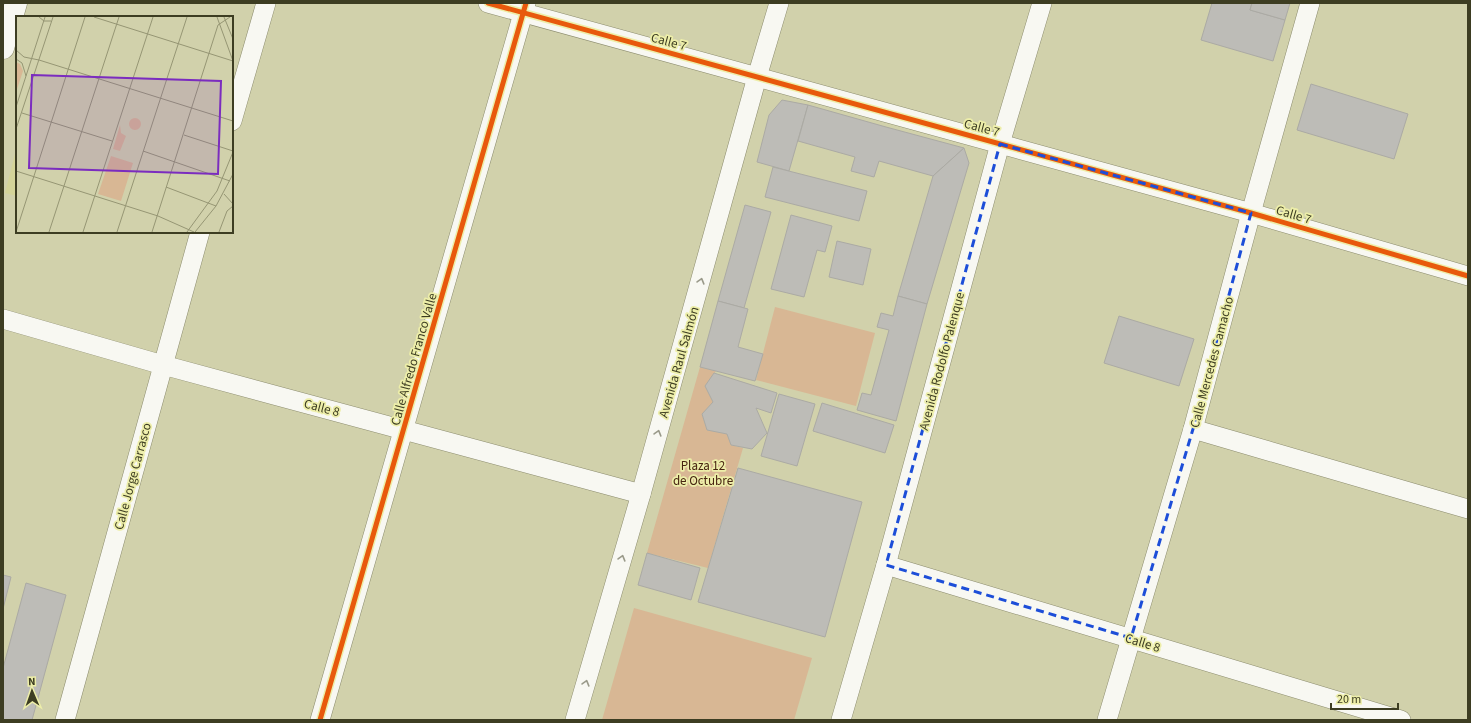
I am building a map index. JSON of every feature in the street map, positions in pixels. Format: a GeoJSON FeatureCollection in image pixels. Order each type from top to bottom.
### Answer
{"type":"FeatureCollection","features":[{"type":"Feature","properties":{"kind":"highway"},"geometry":{"type":"LineString","coordinates":[[3,48],[16,3]]}},
{"type":"Feature","properties":{"kind":"street"},"geometry":{"type":"LineString","coordinates":[[233,118],[266,3]]}},
{"type":"Feature","properties":{"kind":"street","name":"Calle 7"},"geometry":{"type":"LineString","coordinates":[[488,3],[525,8],[757,77],[1251,213],[1468,276]]}},
{"type":"Feature","properties":{"kind":"street","name":"Avenida Raul Salmón"},"geometry":{"type":"LineString","coordinates":[[575,720],[641,494],[779,3]]}},
{"type":"Feature","properties":{"kind":"street","name":"Avenida Rodolfo Palenque"},"geometry":{"type":"LineString","coordinates":[[841,720],[886,565],[1000,144],[1042,3]]}},
{"type":"Feature","properties":{"kind":"street","name":"Calle Mercedes Camacho"},"geometry":{"type":"LineString","coordinates":[[1107,720],[1193,429],[1251,213],[1310,3]]}},
{"type":"Feature","properties":{"kind":"street","name":"Calle Alfredo Franco Valle"},"geometry":{"type":"LineString","coordinates":[[320,720],[525,8]]}},
{"type":"Feature","properties":{"kind":"street","name":"Calle Jorge Carrasco"},"geometry":{"type":"LineString","coordinates":[[65,720],[200,233]]}},
{"type":"Feature","properties":{"kind":"street","name":"Calle 8"},"geometry":{"type":"LineString","coordinates":[[3,319],[163,365],[641,494]]}},
{"type":"Feature","properties":{"kind":"street"},"geometry":{"type":"LineString","coordinates":[[1193,429],[1468,509]]}},
{"type":"Feature","properties":{"kind":"street","name":"Calle 8"},"geometry":{"type":"LineString","coordinates":[[886,565],[1401,720]]}},
{"type":"Feature","properties":{"kind":"highlighted area"},"geometry":{"type":"Polygon","coordinates":[[[1000,144],[1251,213],[1193,429],[1131,638],[886,565],[1000,144]]]}},
{"type":"Feature","properties":{"kind":"shaded area"},"geometry":{"type":"Polygon","coordinates":[[[16,150],[16,196],[5,193],[16,150]]]}},
{"type":"Feature","properties":{"kind":"green space"},"geometry":{"type":"Polygon","coordinates":[[[775,307],[875,333],[856,406],[756,380],[775,307]]]}},
{"type":"Feature","properties":{"kind":"green space","name":"Plaza 12 de Octubre"},"geometry":{"type":"Polygon","coordinates":[[[700,367],[716,371],[705,386],[713,402],[702,414],[707,430],[727,434],[731,445],[743,448],[708,568],[647,553],[700,367]]]}},
{"type":"Feature","properties":{"kind":"green space"},"geometry":{"type":"Polygon","coordinates":[[[634,608],[812,658],[794,720],[602,720],[634,608]]]}},
{"type":"Feature","properties":{"kind":"building"},"geometry":{"type":"Polygon","coordinates":[[[1212,3],[1252,3],[1250,10],[1285,20],[1273,61],[1201,40],[1212,3]]]}},
{"type":"Feature","properties":{"kind":"building"},"geometry":{"type":"Polygon","coordinates":[[[1252,3],[1290,3],[1285,20],[1250,10],[1252,3]]]}},
{"type":"Feature","properties":{"kind":"building"},"geometry":{"type":"Polygon","coordinates":[[[1311,84],[1408,114],[1394,159],[1297,130],[1311,84]]]}},
{"type":"Feature","properties":{"kind":"building"},"geometry":{"type":"Polygon","coordinates":[[[782,100],[808,105],[789,171],[757,162],[769,115],[782,100]]]}},
{"type":"Feature","properties":{"kind":"building"},"geometry":{"type":"Polygon","coordinates":[[[808,105],[964,148],[933,176],[879,161],[874,177],[851,171],[855,157],[798,141],[808,105]]]}},
{"type":"Feature","properties":{"kind":"building"},"geometry":{"type":"Polygon","coordinates":[[[964,148],[969,163],[927,304],[898,296],[933,176],[964,148]]]}},
{"type":"Feature","properties":{"kind":"building"},"geometry":{"type":"Polygon","coordinates":[[[773,167],[867,191],[859,221],[765,197],[773,167]]]}},
{"type":"Feature","properties":{"kind":"building"},"geometry":{"type":"Polygon","coordinates":[[[745,205],[771,212],[744,308],[718,301],[745,205]]]}},
{"type":"Feature","properties":{"kind":"building"},"geometry":{"type":"Polygon","coordinates":[[[791,215],[832,226],[825,252],[817,250],[804,297],[771,289],[791,215]]]}},
{"type":"Feature","properties":{"kind":"building"},"geometry":{"type":"Polygon","coordinates":[[[837,241],[871,249],[863,285],[829,277],[837,241]]]}},
{"type":"Feature","properties":{"kind":"building"},"geometry":{"type":"Polygon","coordinates":[[[898,296],[927,304],[896,421],[857,410],[862,393],[871,395],[889,330],[877,327],[881,313],[893,316],[898,296]]]}},
{"type":"Feature","properties":{"kind":"building"},"geometry":{"type":"Polygon","coordinates":[[[718,301],[748,309],[738,347],[763,354],[755,381],[700,367],[718,301]]]}},
{"type":"Feature","properties":{"kind":"building"},"geometry":{"type":"Polygon","coordinates":[[[1119,316],[1194,339],[1179,386],[1104,363],[1119,316]]]}},
{"type":"Feature","properties":{"kind":"building"},"geometry":{"type":"Polygon","coordinates":[[[714,373],[777,393],[771,413],[756,408],[767,433],[752,449],[731,445],[727,434],[707,430],[702,414],[713,402],[705,386],[714,373]]]}},
{"type":"Feature","properties":{"kind":"building"},"geometry":{"type":"Polygon","coordinates":[[[779,394],[815,404],[797,466],[761,456],[779,394]]]}},
{"type":"Feature","properties":{"kind":"building"},"geometry":{"type":"Polygon","coordinates":[[[822,403],[894,425],[885,453],[813,431],[822,403]]]}},
{"type":"Feature","properties":{"kind":"building"},"geometry":{"type":"Polygon","coordinates":[[[738,468],[862,502],[825,637],[698,602],[738,468]]]}},
{"type":"Feature","properties":{"kind":"building"},"geometry":{"type":"Polygon","coordinates":[[[647,553],[700,568],[691,600],[638,585],[647,553]]]}},
{"type":"Feature","properties":{"kind":"building"},"geometry":{"type":"Polygon","coordinates":[[[3,575],[11,577],[3,609],[3,575]]]}},
{"type":"Feature","properties":{"kind":"building"},"geometry":{"type":"Polygon","coordinates":[[[26,583],[66,595],[32,720],[3,720],[3,668],[26,583]]]}},
{"type":"Feature","properties":{"kind":"cycle path"},"geometry":{"type":"LineString","coordinates":[[488,3],[1251,213],[1468,276]]}},
{"type":"Feature","properties":{"kind":"cycle path"},"geometry":{"type":"LineString","coordinates":[[320,720],[526,3]]}}]}
